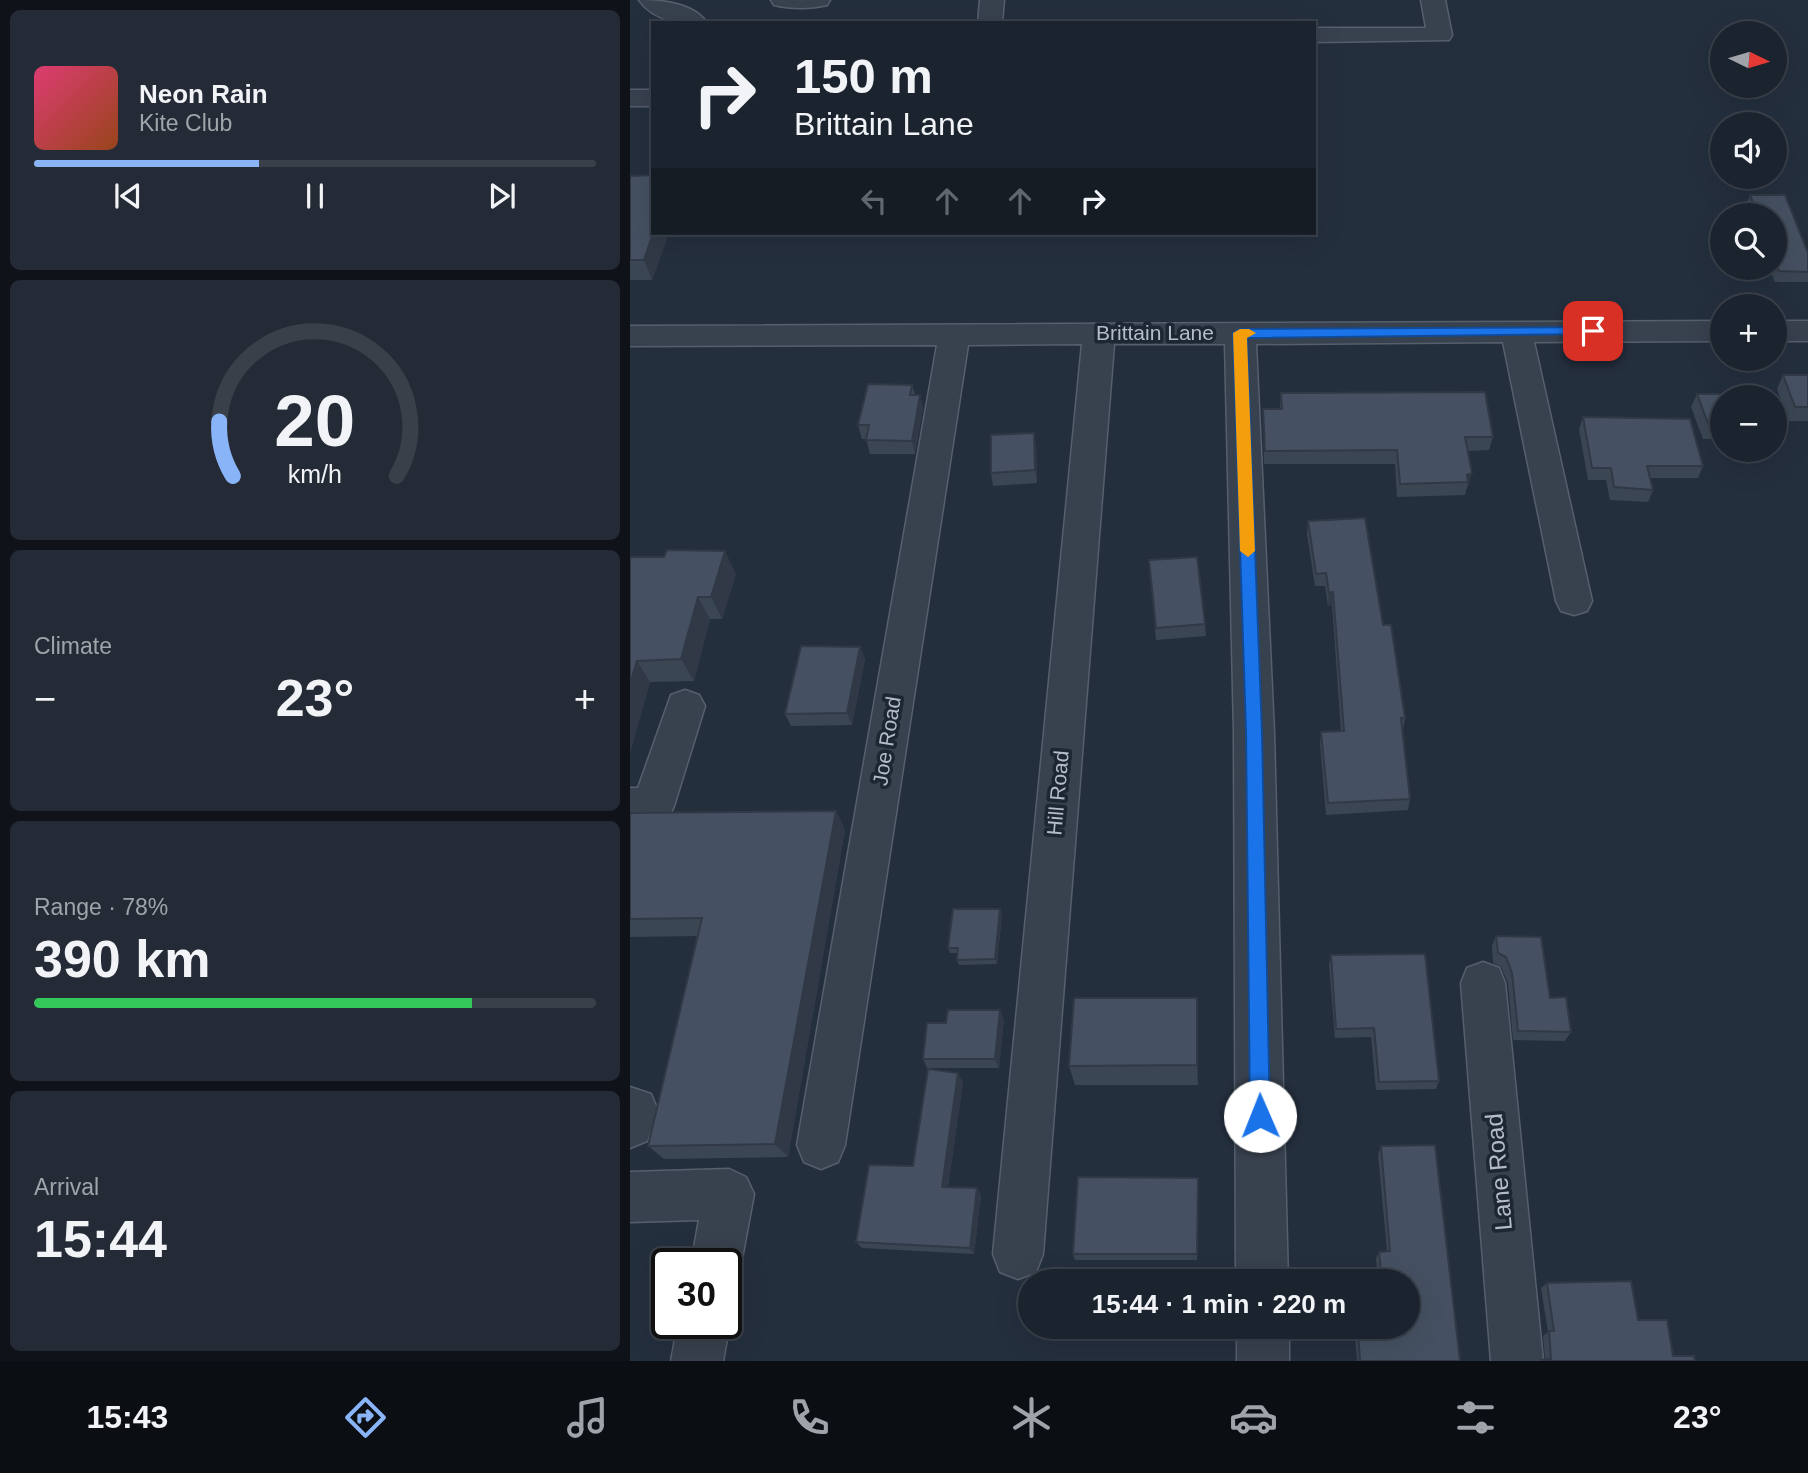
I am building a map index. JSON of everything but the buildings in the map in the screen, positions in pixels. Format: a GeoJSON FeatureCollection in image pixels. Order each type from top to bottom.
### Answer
{"type":"FeatureCollection","features":[{"type":"Feature","properties":{"kind":"street"},"geometry":{"type":"LineString","coordinates":[[651,0],[660,11],[685,16],[692,21]]}},
{"type":"Feature","properties":{"kind":"street"},"geometry":{"type":"LineString","coordinates":[[783,0],[818,0]]}},
{"type":"Feature","properties":{"kind":"street"},"geometry":{"type":"LineString","coordinates":[[990,21],[992,0]]}},
{"type":"Feature","properties":{"kind":"street"},"geometry":{"type":"LineString","coordinates":[[1316,35],[1440,36],[1433,0]]}},
{"type":"Feature","properties":{"kind":"street"},"geometry":{"type":"LineString","coordinates":[[630,98],[651,98]]}},
{"type":"Feature","properties":{"kind":"street","name":"Brittain Lane"},"geometry":{"type":"LineString","coordinates":[[630,336],[954,337],[1099,333],[1710,331]]}},
{"type":"Feature","properties":{"kind":"street"},"geometry":{"type":"LineString","coordinates":[[1787,331],[1808,331]]}},
{"type":"Feature","properties":{"kind":"street"},"geometry":{"type":"LineString","coordinates":[[1516,332],[1574,601]]}},
{"type":"Feature","properties":{"kind":"street","name":"Hill Road"},"geometry":{"type":"LineString","coordinates":[[1018,1254],[1099,333]]}},
{"type":"Feature","properties":{"kind":"street"},"geometry":{"type":"LineString","coordinates":[[1240,333],[1254,732],[1262,1269]]}},
{"type":"Feature","properties":{"kind":"street","name":"Joe Road"},"geometry":{"type":"LineString","coordinates":[[821,1145],[954,337]]}},
{"type":"Feature","properties":{"kind":"street"},"geometry":{"type":"LineString","coordinates":[[630,806],[653,806],[685,706]]}},
{"type":"Feature","properties":{"kind":"street","name":"Lane Road"},"geometry":{"type":"LineString","coordinates":[[1483,983],[1517,1361]]}},
{"type":"Feature","properties":{"kind":"street"},"geometry":{"type":"LineString","coordinates":[[630,1111],[634,1111],[630,1125]]}},
{"type":"Feature","properties":{"kind":"street"},"geometry":{"type":"LineString","coordinates":[[630,1197],[729,1194],[719,1248]]}},
{"type":"Feature","properties":{"kind":"street"},"geometry":{"type":"LineString","coordinates":[[696,1361],[701,1339]]}},
{"type":"Feature","properties":{"kind":"street"},"geometry":{"type":"LineString","coordinates":[[1263,1339],[1263,1361]]}},
{"type":"Feature","properties":{"kind":"slow traffic"},"geometry":{"type":"LineString","coordinates":[[1248,551],[1240,333],[1249,333]]}},
{"type":"Feature","properties":{"kind":"route"},"geometry":{"type":"LineString","coordinates":[[1260,1116],[1254,732],[1240,333],[1593,331]]}}]}
